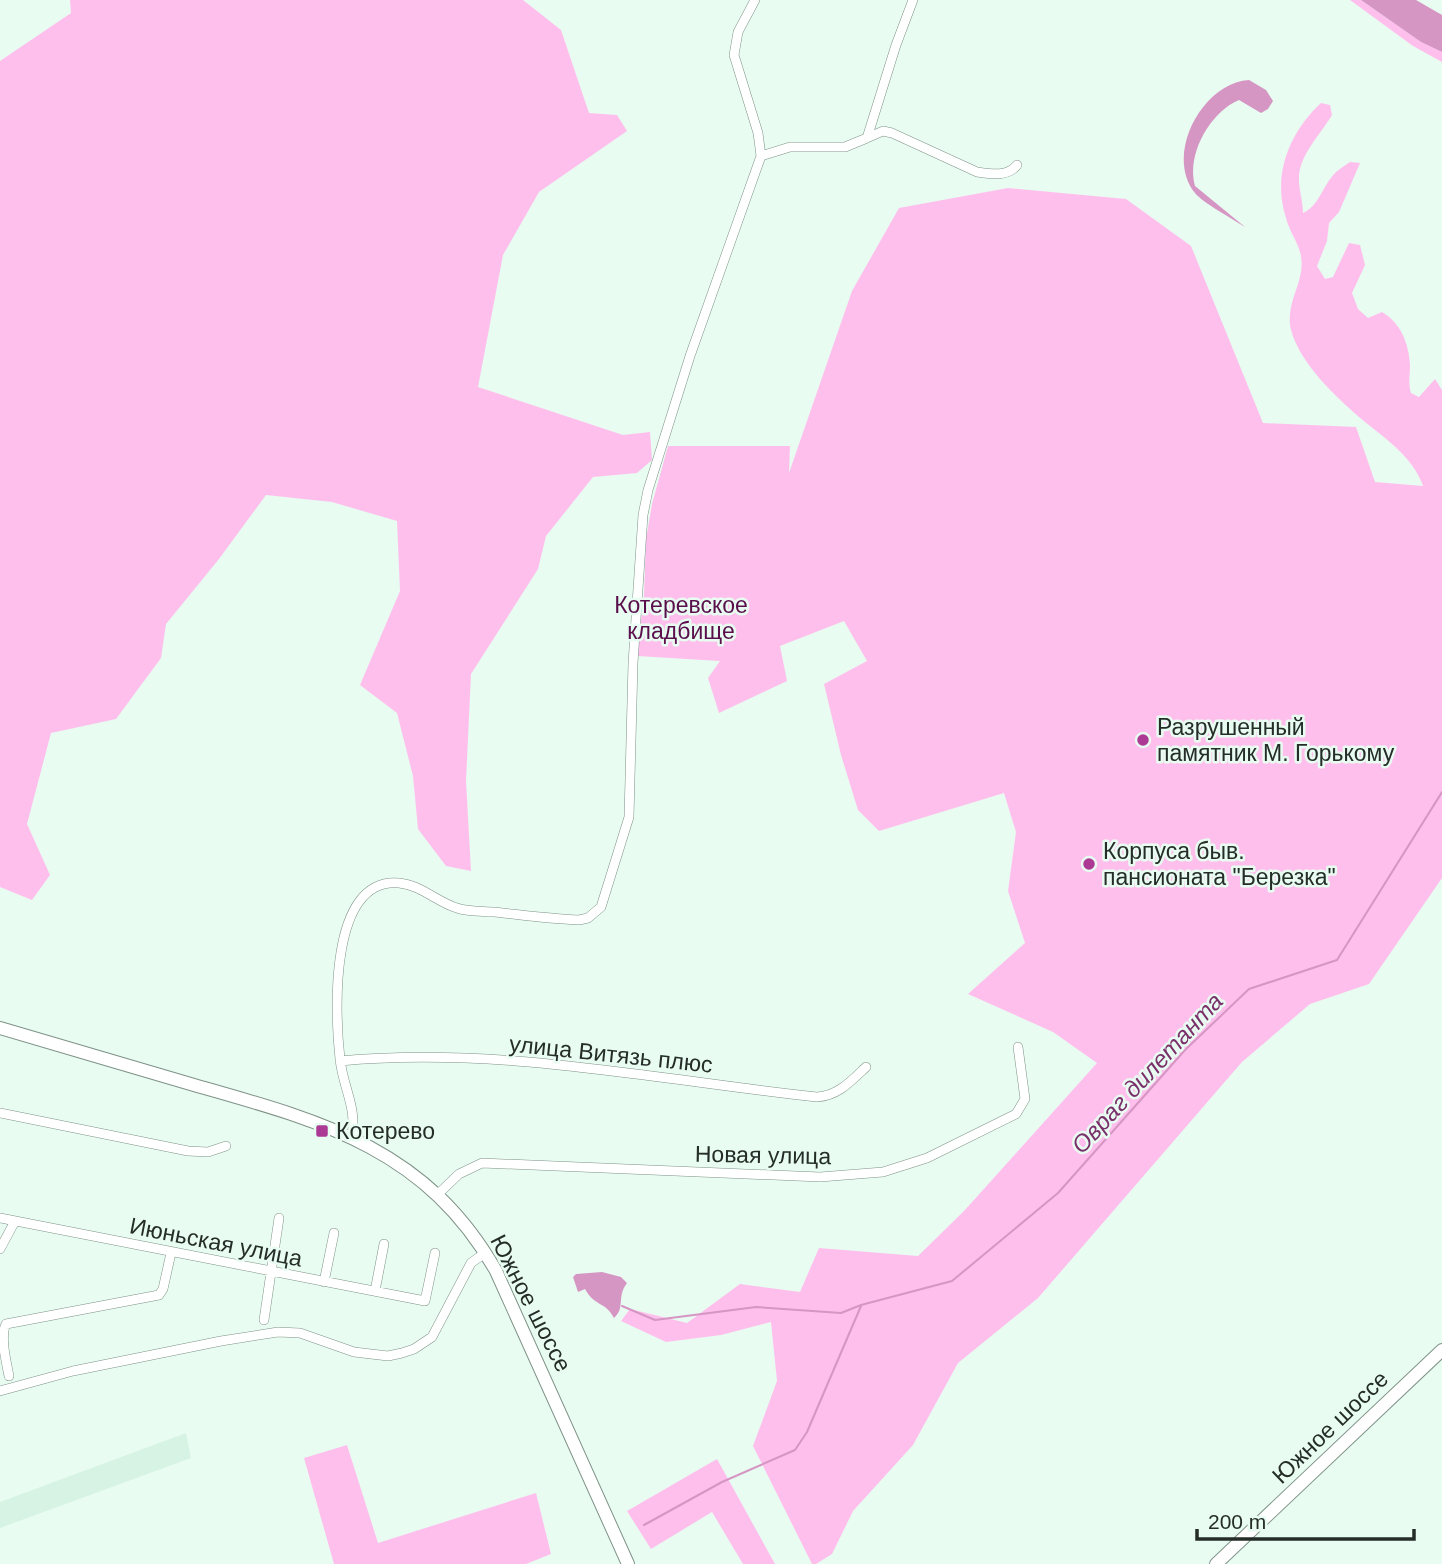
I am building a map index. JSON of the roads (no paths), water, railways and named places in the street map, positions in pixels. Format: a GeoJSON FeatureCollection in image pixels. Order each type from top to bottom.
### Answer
{"type":"FeatureCollection","features":[{"type":"Feature","properties":{"kind":"main road","name":"Южное шоссе"},"geometry":{"type":"LineString","coordinates":[[0,1028],[270,1106],[352,1137],[398,1163],[437,1195],[464,1223],[485,1253],[517,1313],[628,1564]]}},
{"type":"Feature","properties":{"kind":"main road","name":"Южное шоссе"},"geometry":{"type":"LineString","coordinates":[[1216,1564],[1442,1350]]}},
{"type":"Feature","properties":{"kind":"street"},"geometry":{"type":"LineString","coordinates":[[352,1137],[355,1114],[340,1061],[338,984],[349,918],[369,893],[383,884],[397,883],[410,885],[458,909],[559,919],[588,918],[601,907],[629,817],[633,663],[643,515],[648,490],[690,356],[761,156],[758,133],[734,55],[738,32],[755,0]]}},
{"type":"Feature","properties":{"kind":"street"},"geometry":{"type":"LineString","coordinates":[[867,138],[913,0]]}},
{"type":"Feature","properties":{"kind":"street"},"geometry":{"type":"LineString","coordinates":[[761,156],[790,147],[845,147],[883,131],[977,172],[1007,172],[1017,165]]}},
{"type":"Feature","properties":{"kind":"street","name":"Новая улица"},"geometry":{"type":"LineString","coordinates":[[437,1195],[459,1174],[482,1163],[820,1177],[883,1172],[926,1158],[1016,1114],[1025,1099],[1018,1047]]}},
{"type":"Feature","properties":{"kind":"street","name":"улица Витязь плюс"},"geometry":{"type":"LineString","coordinates":[[340,1061],[417,1056],[595,1068],[817,1097],[829,1097],[839,1092],[866,1068]]}},
{"type":"Feature","properties":{"kind":"street"},"geometry":{"type":"LineString","coordinates":[[0,1114],[188,1152],[208,1152],[226,1146]]}},
{"type":"Feature","properties":{"kind":"street","name":"Июньская улица"},"geometry":{"type":"LineString","coordinates":[[0,1218],[425,1301],[435,1253]]}},
{"type":"Feature","properties":{"kind":"street"},"geometry":{"type":"LineString","coordinates":[[264,1320],[279,1218]]}},
{"type":"Feature","properties":{"kind":"street"},"geometry":{"type":"LineString","coordinates":[[0,1249],[15,1221]]}},
{"type":"Feature","properties":{"kind":"street"},"geometry":{"type":"LineString","coordinates":[[324,1282],[334,1233]]}},
{"type":"Feature","properties":{"kind":"street"},"geometry":{"type":"LineString","coordinates":[[375,1291],[384,1244]]}},
{"type":"Feature","properties":{"kind":"street"},"geometry":{"type":"LineString","coordinates":[[9,1376],[1,1336],[2,1326],[159,1294],[163,1289],[171,1253]]}},
{"type":"Feature","properties":{"kind":"street"},"geometry":{"type":"LineString","coordinates":[[0,1391],[73,1371],[278,1332],[300,1333],[354,1352],[388,1356],[402,1353],[414,1349],[432,1337],[471,1264],[485,1253]]}},
{"type":"Feature","properties":{"kind":"waterway","name":"Овраг дилетанта"},"geometry":{"type":"LineString","coordinates":[[622,1306],[655,1320],[756,1307],[841,1313],[861,1305],[952,1281],[1058,1193],[1185,1050],[1249,989],[1337,960],[1442,792]]}},
{"type":"Feature","properties":{"kind":"waterway"},"geometry":{"type":"LineString","coordinates":[[644,1525],[722,1482],[795,1450],[807,1432],[861,1306]]}},
{"type":"Feature","properties":{"kind":"place","name":"Разрушенный памятник М. Горькому"},"geometry":{"type":"Point","coordinates":[1143,740]}},
{"type":"Feature","properties":{"kind":"place","name":"Корпуса быв. пансионата \"Березка\""},"geometry":{"type":"Point","coordinates":[1089,864]}},
{"type":"Feature","properties":{"kind":"place","name":"Котерево"},"geometry":{"type":"Point","coordinates":[322,1131]}},
{"type":"Feature","properties":{"kind":"park label","name":"Котеревское кладбище"},"geometry":{"type":"Point","coordinates":[681,618]}}]}
